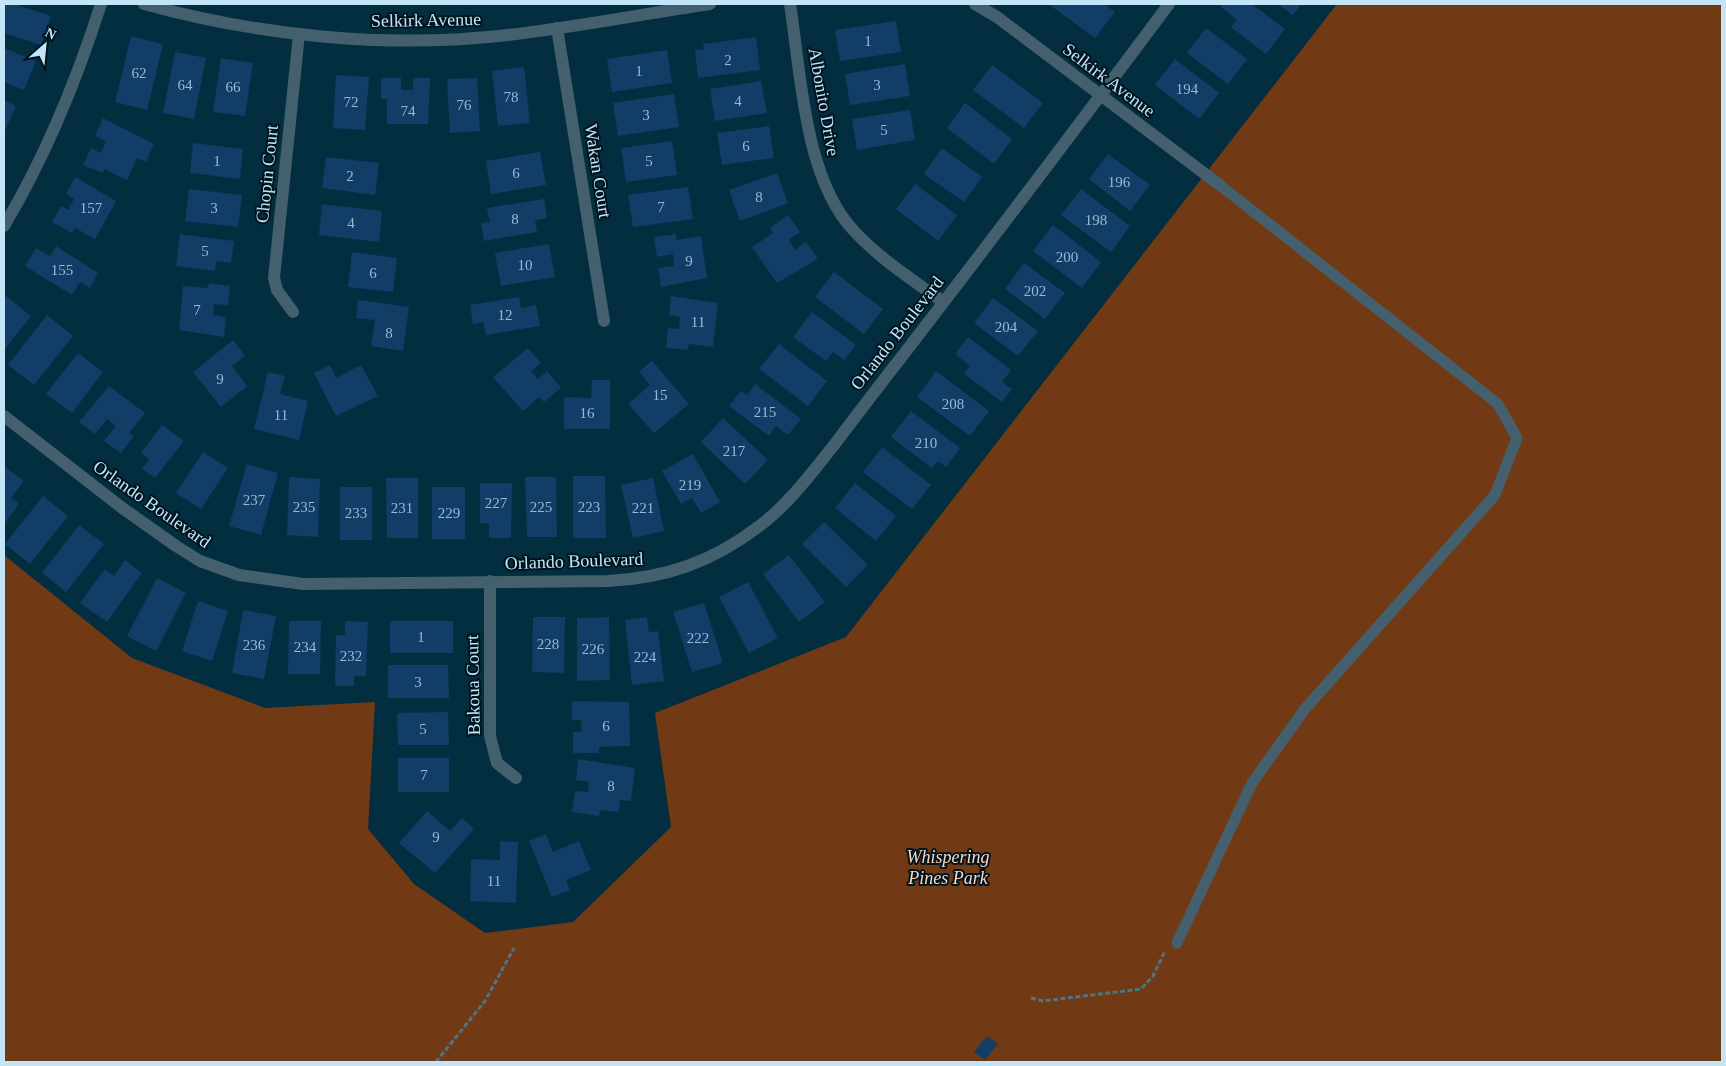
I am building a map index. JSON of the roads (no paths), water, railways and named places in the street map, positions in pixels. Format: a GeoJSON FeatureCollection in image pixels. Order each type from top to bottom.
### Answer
{"type":"FeatureCollection","features":[{"type":"Feature","properties":{"kind":"street"},"geometry":{"type":"LineString","coordinates":[[4,226],[58,125],[81,65],[101,4]]}},
{"type":"Feature","properties":{"kind":"street","name":"Selkirk Avenue"},"geometry":{"type":"LineString","coordinates":[[144,4],[209,20],[299,34],[386,40],[508,35],[710,4]]}},
{"type":"Feature","properties":{"kind":"street","name":"Albonito Drive"},"geometry":{"type":"LineString","coordinates":[[790,4],[810,138],[820,174],[828,193],[853,230],[870,247],[943,302]]}},
{"type":"Feature","properties":{"kind":"street","name":"Selkirk Avenue"},"geometry":{"type":"LineString","coordinates":[[975,4],[997,17],[1221,186]]}},
{"type":"Feature","properties":{"kind":"street","name":"Orlando Boulevard"},"geometry":{"type":"LineString","coordinates":[[4,416],[148,528],[200,561],[221,570],[255,578],[303,584],[644,578],[687,567],[733,545],[772,516],[799,488],[1169,4]]}},
{"type":"Feature","properties":{"kind":"street","name":"Wakan Court"},"geometry":{"type":"LineString","coordinates":[[557,28],[604,321]]}},
{"type":"Feature","properties":{"kind":"street","name":"Chopin Court"},"geometry":{"type":"LineString","coordinates":[[293,312],[277,290],[274,278],[299,34]]}},
{"type":"Feature","properties":{"kind":"street","name":"Bakoua Court"},"geometry":{"type":"LineString","coordinates":[[490,581],[490,736],[498,763],[516,778]]}},
{"type":"Feature","properties":{"kind":"lane"},"geometry":{"type":"LineString","coordinates":[[1172,945],[1252,783],[1304,710],[1496,495],[1517,438],[1498,404],[1221,186]]}},
{"type":"Feature","properties":{"kind":"park label","name":"Whispering Pines Park"},"geometry":{"type":"Point","coordinates":[948,868]}}]}
